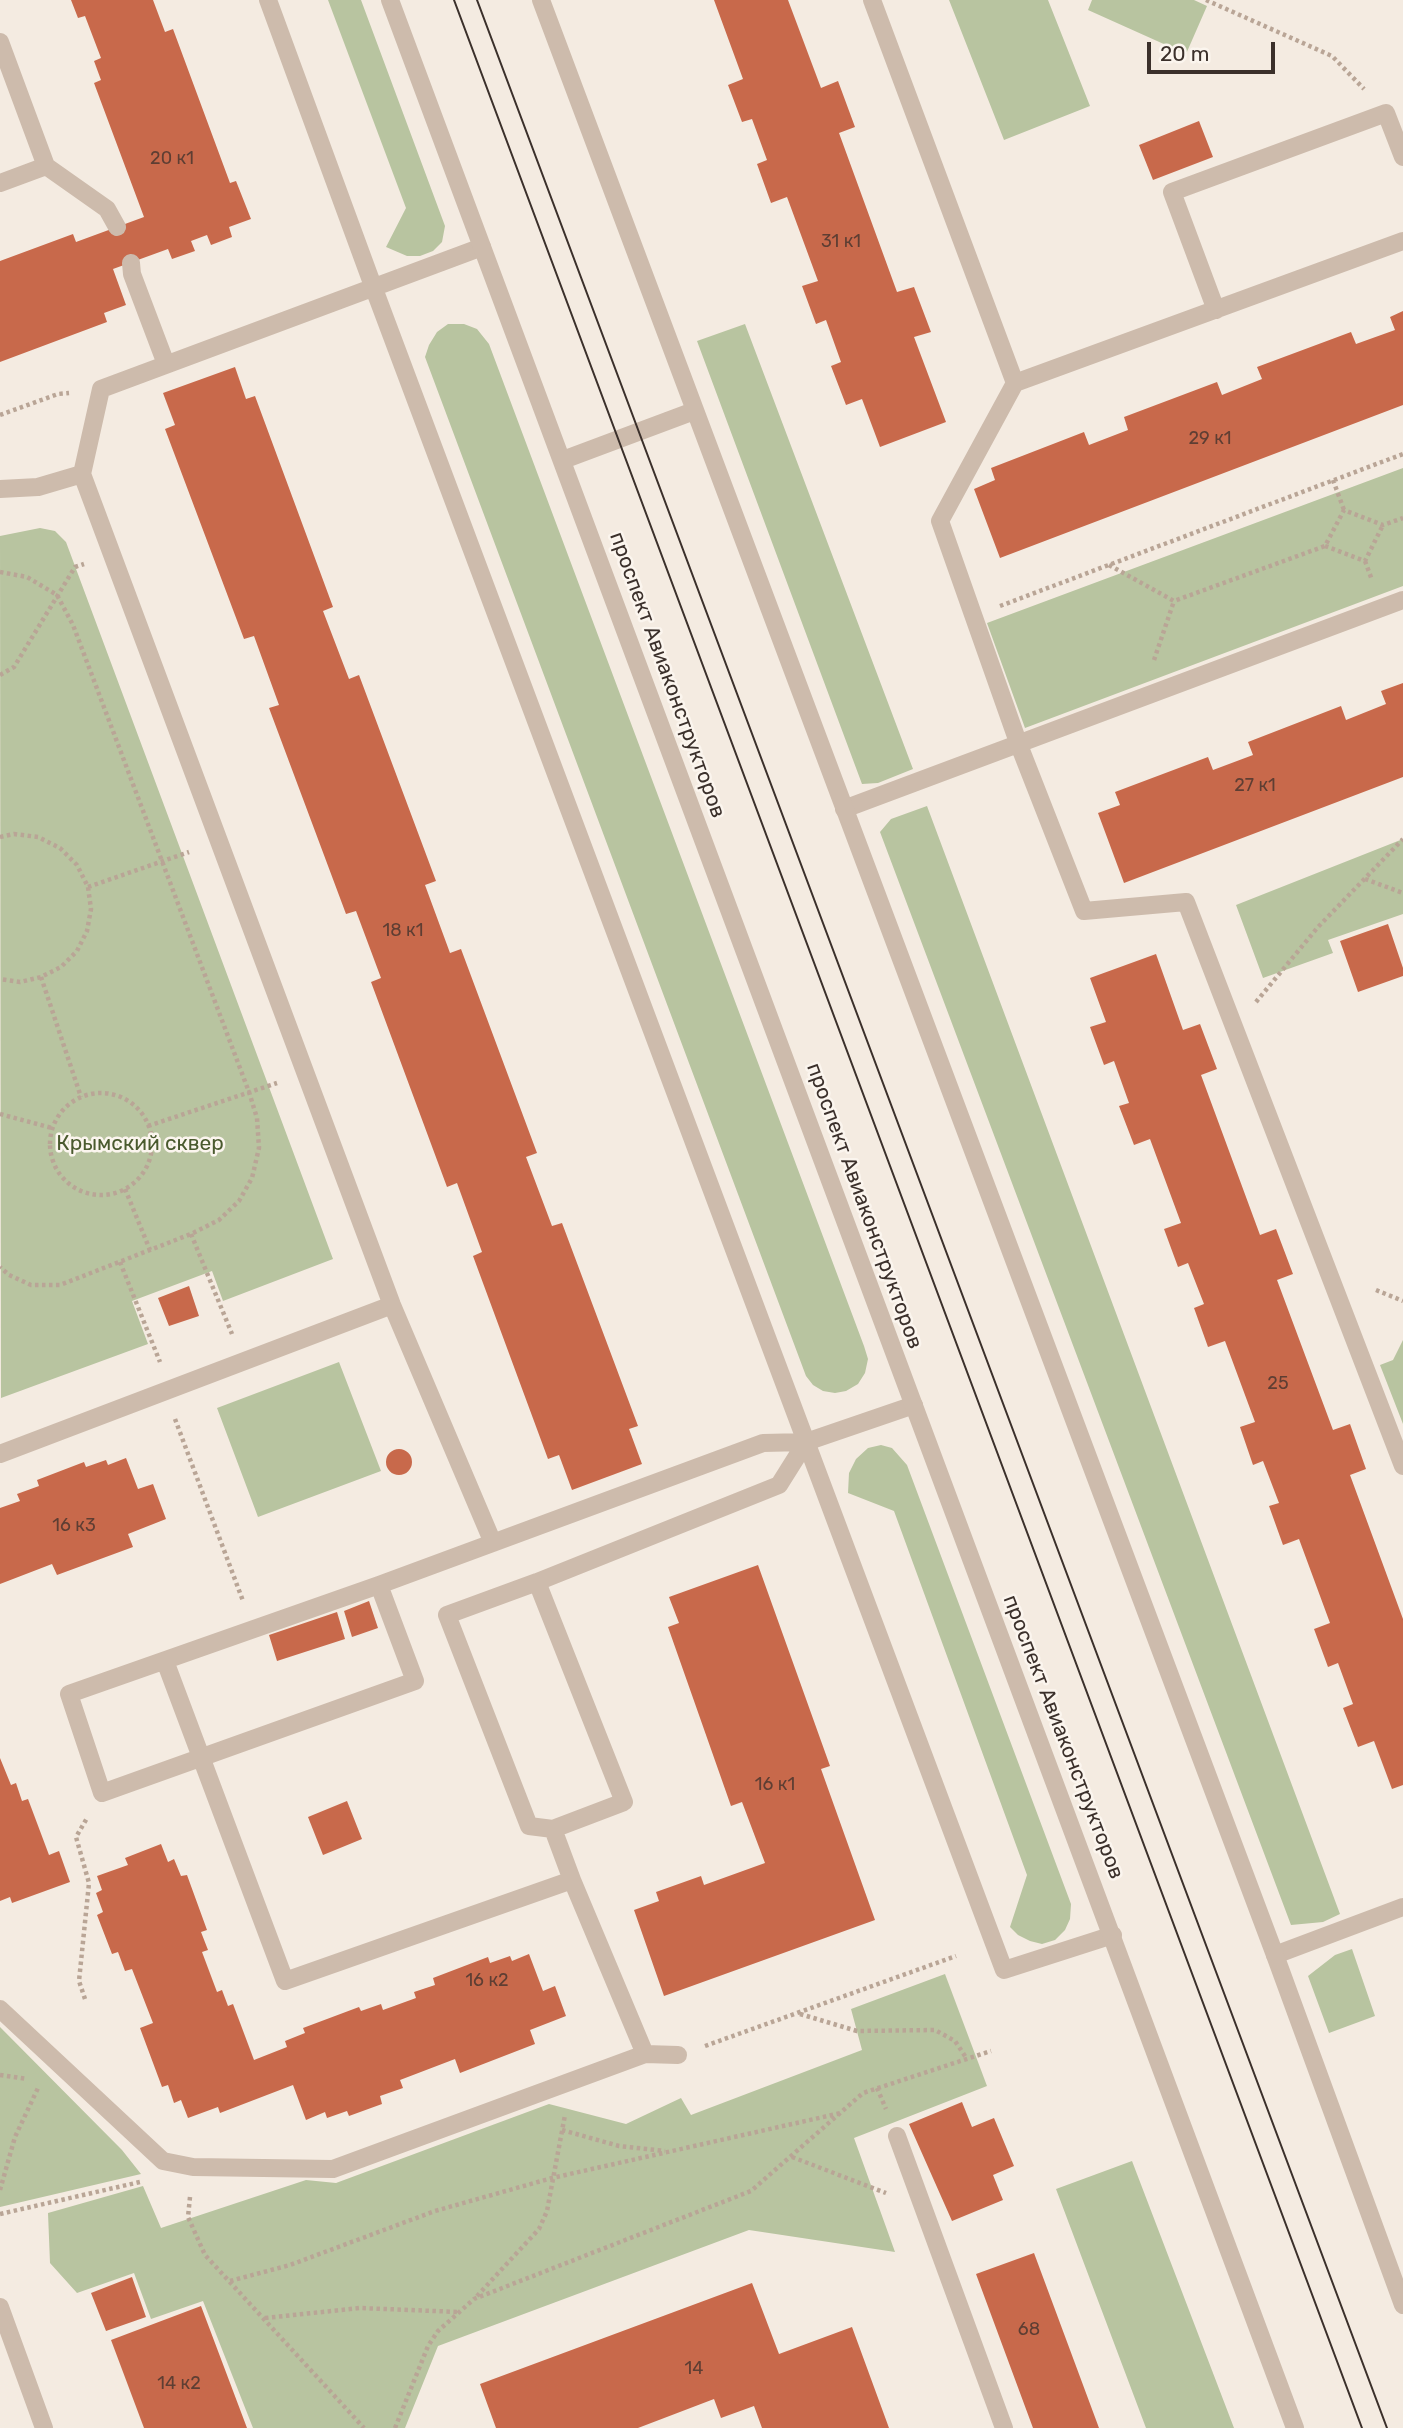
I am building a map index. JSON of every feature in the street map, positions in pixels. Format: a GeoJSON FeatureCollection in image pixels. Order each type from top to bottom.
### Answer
{"type":"FeatureCollection","features":[{"type":"Feature","properties":{"kind":"street"},"geometry":{"type":"LineString","coordinates":[[268,0],[1004,1970],[1113,1936]]}},
{"type":"Feature","properties":{"kind":"street","name":"проспект Авиаконструкторов"},"geometry":{"type":"LineString","coordinates":[[390,0],[1296,2428]]}},
{"type":"Feature","properties":{"kind":"street"},"geometry":{"type":"LineString","coordinates":[[541,0],[1275,1955],[1403,2305]]}},
{"type":"Feature","properties":{"kind":"street"},"geometry":{"type":"LineString","coordinates":[[872,0],[1015,383]]}},
{"type":"Feature","properties":{"kind":"street"},"geometry":{"type":"LineString","coordinates":[[0,42],[46,166],[107,209],[117,227]]}},
{"type":"Feature","properties":{"kind":"street"},"geometry":{"type":"LineString","coordinates":[[1216,310],[1172,192],[1386,113],[1403,157]]}},
{"type":"Feature","properties":{"kind":"street"},"geometry":{"type":"LineString","coordinates":[[0,183],[46,166]]}},
{"type":"Feature","properties":{"kind":"street"},"geometry":{"type":"LineString","coordinates":[[1403,241],[1015,383],[940,521],[1019,745],[1084,911],[1186,902],[1403,1466]]}},
{"type":"Feature","properties":{"kind":"street"},"geometry":{"type":"LineString","coordinates":[[482,247],[101,389],[82,474],[392,1305],[493,1543]]}},
{"type":"Feature","properties":{"kind":"street"},"geometry":{"type":"LineString","coordinates":[[131,263],[132,274],[166,364]]}},
{"type":"Feature","properties":{"kind":"street"},"geometry":{"type":"LineString","coordinates":[[563,460],[694,411]]}},
{"type":"Feature","properties":{"kind":"street"},"geometry":{"type":"LineString","coordinates":[[0,489],[38,487],[82,474]]}},
{"type":"Feature","properties":{"kind":"street"},"geometry":{"type":"LineString","coordinates":[[844,808],[1403,600]]}},
{"type":"Feature","properties":{"kind":"street"},"geometry":{"type":"LineString","coordinates":[[0,1454],[392,1305]]}},
{"type":"Feature","properties":{"kind":"street"},"geometry":{"type":"LineString","coordinates":[[379,1585],[415,1681],[102,1793],[69,1694],[379,1585],[764,1443],[806,1442],[914,1405]]}},
{"type":"Feature","properties":{"kind":"street"},"geometry":{"type":"LineString","coordinates":[[537,1582],[624,1802],[553,1829],[529,1826],[447,1615],[779,1485],[806,1442]]}},
{"type":"Feature","properties":{"kind":"street"},"geometry":{"type":"LineString","coordinates":[[165,1661],[285,1981],[572,1880]]}},
{"type":"Feature","properties":{"kind":"street"},"geometry":{"type":"LineString","coordinates":[[553,1829],[645,2054]]}},
{"type":"Feature","properties":{"kind":"street"},"geometry":{"type":"LineString","coordinates":[[1275,1955],[1403,1907]]}},
{"type":"Feature","properties":{"kind":"street"},"geometry":{"type":"LineString","coordinates":[[0,2009],[163,2161],[193,2167],[333,2169],[645,2054],[678,2055]]}},
{"type":"Feature","properties":{"kind":"street"},"geometry":{"type":"LineString","coordinates":[[897,2136],[1004,2428]]}},
{"type":"Feature","properties":{"kind":"street"},"geometry":{"type":"LineString","coordinates":[[0,2306],[44,2428]]}},
{"type":"Feature","properties":{"kind":"path"},"geometry":{"type":"LineString","coordinates":[[1206,0],[1332,56],[1386,113]]}},
{"type":"Feature","properties":{"kind":"path"},"geometry":{"type":"LineString","coordinates":[[0,415],[58,394],[101,389]]}},
{"type":"Feature","properties":{"kind":"path"},"geometry":{"type":"LineString","coordinates":[[973,616],[1403,454]]}},
{"type":"Feature","properties":{"kind":"path"},"geometry":{"type":"LineString","coordinates":[[1325,546],[1344,510],[1334,480]]}},
{"type":"Feature","properties":{"kind":"path"},"geometry":{"type":"LineString","coordinates":[[1344,510],[1383,526]]}},
{"type":"Feature","properties":{"kind":"path"},"geometry":{"type":"LineString","coordinates":[[1108,565],[1174,601],[1325,546],[1365,561],[1383,526],[1403,518]]}},
{"type":"Feature","properties":{"kind":"path"},"geometry":{"type":"LineString","coordinates":[[0,675],[14,667],[75,567],[112,554]]}},
{"type":"Feature","properties":{"kind":"path"},"geometry":{"type":"LineString","coordinates":[[0,572],[27,577],[57,595],[73,625],[249,1093],[257,1118],[259,1148],[252,1178],[239,1201],[219,1220],[191,1234],[60,1285],[31,1284],[9,1275],[0,1267]]}},
{"type":"Feature","properties":{"kind":"path"},"geometry":{"type":"LineString","coordinates":[[1140,699],[1174,601]]}},
{"type":"Feature","properties":{"kind":"path"},"geometry":{"type":"LineString","coordinates":[[0,837],[14,834],[38,837],[60,848],[77,865],[88,887],[90,909],[87,931],[77,951],[61,967],[41,977],[20,982],[0,979]]}},
{"type":"Feature","properties":{"kind":"path"},"geometry":{"type":"LineString","coordinates":[[1235,1029],[1318,927],[1403,839]]}},
{"type":"Feature","properties":{"kind":"path"},"geometry":{"type":"LineString","coordinates":[[88,887],[219,841]]}},
{"type":"Feature","properties":{"kind":"path"},"geometry":{"type":"LineString","coordinates":[[1365,878],[1403,893]]}},
{"type":"Feature","properties":{"kind":"path"},"geometry":{"type":"LineString","coordinates":[[41,977],[81,1097]]}},
{"type":"Feature","properties":{"kind":"path"},"geometry":{"type":"LineString","coordinates":[[148,1126],[306,1071]]}},
{"type":"Feature","properties":{"kind":"path"},"geometry":{"type":"LineString","coordinates":[[94,1094],[121,1097],[141,1114],[148,1126],[151,1154],[146,1168],[137,1180],[125,1189],[108,1195],[91,1195],[75,1188],[61,1177],[52,1162],[49,1144],[52,1128],[69,1104],[81,1097],[94,1094]]}},
{"type":"Feature","properties":{"kind":"path"},"geometry":{"type":"LineString","coordinates":[[0,1114],[52,1128]]}},
{"type":"Feature","properties":{"kind":"path"},"geometry":{"type":"LineString","coordinates":[[125,1189],[150,1250]]}},
{"type":"Feature","properties":{"kind":"path"},"geometry":{"type":"LineString","coordinates":[[191,1234],[243,1361]]}},
{"type":"Feature","properties":{"kind":"path"},"geometry":{"type":"LineString","coordinates":[[120,1262],[253,1628]]}},
{"type":"Feature","properties":{"kind":"path"},"geometry":{"type":"LineString","coordinates":[[1376,1290],[1403,1301]]}},
{"type":"Feature","properties":{"kind":"path"},"geometry":{"type":"LineString","coordinates":[[85,1999],[79,1981],[89,1883],[76,1837],[102,1793]]}},
{"type":"Feature","properties":{"kind":"path"},"geometry":{"type":"LineString","coordinates":[[678,2055],[956,1956]]}},
{"type":"Feature","properties":{"kind":"path"},"geometry":{"type":"LineString","coordinates":[[799,2014],[857,2031],[935,2030],[955,2041],[967,2059]]}},
{"type":"Feature","properties":{"kind":"path"},"geometry":{"type":"LineString","coordinates":[[474,2299],[751,2191],[863,2094],[991,2051]]}},
{"type":"Feature","properties":{"kind":"path"},"geometry":{"type":"LineString","coordinates":[[0,2190],[15,2137],[41,2081]]}},
{"type":"Feature","properties":{"kind":"path"},"geometry":{"type":"LineString","coordinates":[[394,2428],[428,2346],[438,2331],[474,2299],[539,2229],[547,2211],[572,2081]]}},
{"type":"Feature","properties":{"kind":"path"},"geometry":{"type":"LineString","coordinates":[[230,2281],[290,2265],[435,2211],[552,2178],[841,2113]]}},
{"type":"Feature","properties":{"kind":"path"},"geometry":{"type":"LineString","coordinates":[[562,2130],[620,2146],[669,2152]]}},
{"type":"Feature","properties":{"kind":"path"},"geometry":{"type":"LineString","coordinates":[[792,2157],[922,2208]]}},
{"type":"Feature","properties":{"kind":"path"},"geometry":{"type":"LineString","coordinates":[[0,2214],[150,2179],[163,2161]]}},
{"type":"Feature","properties":{"kind":"path"},"geometry":{"type":"LineString","coordinates":[[193,2167],[188,2217],[205,2255],[364,2428]]}},
{"type":"Feature","properties":{"kind":"path"},"geometry":{"type":"LineString","coordinates":[[264,2318],[360,2308],[460,2312]]}},
{"type":"Feature","properties":{"kind":"green space"},"geometry":{"type":"Polygon","coordinates":[[[328,0],[361,0],[445,226],[442,242],[433,251],[420,256],[407,256],[386,247],[406,208],[328,0]]]}},
{"type":"Feature","properties":{"kind":"green space"},"geometry":{"type":"Polygon","coordinates":[[[949,0],[1048,0],[1090,106],[1004,140],[949,0]]]}},
{"type":"Feature","properties":{"kind":"green space"},"geometry":{"type":"Polygon","coordinates":[[[1092,0],[1194,0],[1207,6],[1186,54],[1088,10],[1092,0]]]}},
{"type":"Feature","properties":{"kind":"green space"},"geometry":{"type":"Polygon","coordinates":[[[448,324],[464,324],[477,329],[489,344],[864,1346],[868,1359],[865,1373],[858,1384],[846,1391],[823,1391],[813,1385],[806,1376],[425,357],[437,332],[448,324]]]}},
{"type":"Feature","properties":{"kind":"green space"},"geometry":{"type":"Polygon","coordinates":[[[745,324],[913,769],[878,783],[862,784],[697,341],[745,324]]]}},
{"type":"Feature","properties":{"kind":"green space"},"geometry":{"type":"Polygon","coordinates":[[[1403,468],[1403,586],[1025,728],[987,623],[1403,468]]]}},
{"type":"Feature","properties":{"kind":"green space","name":"Крымский сквер"},"geometry":{"type":"Polygon","coordinates":[[[40,528],[55,531],[66,542],[333,1259],[223,1301],[212,1271],[132,1301],[148,1344],[1,1398],[0,536],[40,528]]]}},
{"type":"Feature","properties":{"kind":"green space"},"geometry":{"type":"Polygon","coordinates":[[[927,806],[1340,1914],[1323,1922],[1291,1925],[880,832],[891,819],[927,806]]]}},
{"type":"Feature","properties":{"kind":"green space"},"geometry":{"type":"Polygon","coordinates":[[[1403,839],[1403,914],[1328,940],[1333,953],[1263,978],[1236,905],[1403,839]]]}},
{"type":"Feature","properties":{"kind":"green space"},"geometry":{"type":"Polygon","coordinates":[[[1403,1340],[1403,1424],[1380,1365],[1393,1360],[1403,1340]]]}},
{"type":"Feature","properties":{"kind":"green space"},"geometry":{"type":"Polygon","coordinates":[[[339,1362],[381,1471],[258,1517],[217,1408],[339,1362]]]}},
{"type":"Feature","properties":{"kind":"green space"},"geometry":{"type":"Polygon","coordinates":[[[881,1445],[892,1448],[907,1465],[1071,1904],[1070,1919],[1065,1930],[1055,1940],[1042,1944],[1030,1941],[1010,1927],[1027,1875],[894,1511],[848,1493],[849,1473],[856,1459],[868,1448],[881,1445]]]}},
{"type":"Feature","properties":{"kind":"green space"},"geometry":{"type":"Polygon","coordinates":[[[1352,1949],[1375,2016],[1329,2033],[1308,1976],[1335,1955],[1352,1949]]]}},
{"type":"Feature","properties":{"kind":"green space"},"geometry":{"type":"Polygon","coordinates":[[[945,1974],[987,2086],[854,2138],[895,2252],[749,2230],[438,2346],[405,2428],[253,2428],[203,2301],[151,2319],[134,2273],[77,2293],[50,2263],[48,2213],[143,2186],[161,2228],[306,2180],[336,2183],[549,2104],[626,2124],[681,2098],[691,2115],[862,2050],[851,2009],[945,1974]]]}},
{"type":"Feature","properties":{"kind":"green space"},"geometry":{"type":"Polygon","coordinates":[[[0,2027],[122,2150],[141,2174],[0,2207],[0,2027]]]}},
{"type":"Feature","properties":{"kind":"green space"},"geometry":{"type":"Polygon","coordinates":[[[1132,2161],[1234,2428],[1146,2428],[1056,2189],[1132,2161]]]}},
{"type":"Feature","properties":{"kind":"building"},"geometry":{"type":"Polygon","coordinates":[[[71,0],[153,0],[165,32],[173,29],[230,183],[236,181],[251,219],[229,227],[232,237],[211,245],[207,235],[191,241],[195,251],[172,259],[168,249],[113,269],[126,305],[104,313],[107,322],[0,362],[0,261],[73,234],[76,242],[144,217],[94,83],[101,80],[94,61],[101,58],[85,16],[78,18],[71,0]]]}},
{"type":"Feature","properties":{"kind":"building"},"geometry":{"type":"Polygon","coordinates":[[[714,0],[788,0],[821,88],[838,81],[855,127],[839,133],[897,292],[914,287],[931,332],[914,337],[946,422],[880,447],[862,399],[846,405],[831,366],[841,362],[826,320],[816,324],[802,286],[818,281],[787,197],[771,203],[757,164],[767,160],[752,119],[742,122],[728,85],[743,79],[714,0]]]}},
{"type":"Feature","properties":{"kind":"building"},"geometry":{"type":"Polygon","coordinates":[[[1199,121],[1213,157],[1153,180],[1139,145],[1199,121]]]}},
{"type":"Feature","properties":{"kind":"building"},"geometry":{"type":"Polygon","coordinates":[[[1403,311],[1403,405],[1000,558],[974,489],[995,480],[991,468],[1084,432],[1089,445],[1128,430],[1124,417],[1217,382],[1222,395],[1262,379],[1257,367],[1351,332],[1356,344],[1395,330],[1390,317],[1403,311]]]}},
{"type":"Feature","properties":{"kind":"building"},"geometry":{"type":"Polygon","coordinates":[[[235,367],[246,399],[255,396],[333,607],[323,611],[349,679],[359,675],[436,881],[425,885],[450,953],[461,949],[537,1153],[526,1157],[552,1226],[562,1223],[638,1426],[629,1429],[642,1464],[572,1490],[559,1455],[548,1459],[473,1256],[482,1252],[457,1183],[447,1187],[371,982],[381,978],[356,911],[346,914],[269,708],[279,705],[254,636],[244,639],[165,429],[175,425],[163,393],[235,367]]]}},
{"type":"Feature","properties":{"kind":"building"},"geometry":{"type":"Polygon","coordinates":[[[1403,683],[1403,777],[1124,883],[1098,813],[1120,805],[1115,792],[1208,757],[1213,770],[1253,755],[1248,742],[1341,706],[1346,720],[1386,704],[1381,691],[1403,683]]]}},
{"type":"Feature","properties":{"kind":"building"},"geometry":{"type":"Polygon","coordinates":[[[1388,924],[1403,968],[1403,976],[1358,992],[1340,941],[1388,924]]]}},
{"type":"Feature","properties":{"kind":"building"},"geometry":{"type":"Polygon","coordinates":[[[1156,954],[1183,1030],[1200,1024],[1217,1069],[1201,1075],[1260,1235],[1276,1229],[1293,1274],[1277,1280],[1333,1430],[1350,1424],[1366,1469],[1350,1475],[1403,1619],[1403,1785],[1392,1789],[1374,1741],[1358,1747],[1343,1708],[1353,1704],[1338,1663],[1328,1667],[1314,1629],[1330,1623],[1299,1539],[1283,1545],[1269,1506],[1279,1503],[1263,1461],[1253,1465],[1240,1427],[1255,1422],[1225,1341],[1208,1347],[1194,1308],[1204,1304],[1188,1263],[1178,1267],[1164,1229],[1181,1223],[1150,1139],[1134,1145],[1119,1106],[1129,1103],[1114,1061],[1104,1065],[1090,1027],[1106,1022],[1090,978],[1156,954]]]}},
{"type":"Feature","properties":{"kind":"building"},"geometry":{"type":"Polygon","coordinates":[[[189,1286],[199,1316],[169,1326],[158,1298],[189,1286]]]}},
{"type":"Feature","properties":{"kind":"building"},"geometry":{"type":"Polygon","coordinates":[[[399,1449],[408,1453],[412,1462],[408,1471],[399,1475],[390,1471],[386,1462],[390,1453],[399,1449]]]}},
{"type":"Feature","properties":{"kind":"building"},"geometry":{"type":"Polygon","coordinates":[[[126,1458],[138,1489],[153,1484],[166,1519],[128,1534],[133,1547],[57,1575],[52,1564],[0,1584],[0,1508],[20,1501],[17,1494],[39,1486],[37,1480],[84,1462],[86,1467],[106,1460],[108,1465],[126,1458]]]}},
{"type":"Feature","properties":{"kind":"building"},"geometry":{"type":"Polygon","coordinates":[[[758,1565],[830,1766],[821,1769],[875,1920],[664,1996],[634,1910],[659,1901],[656,1892],[701,1876],[704,1885],[765,1863],[742,1802],[731,1806],[668,1627],[679,1623],[669,1597],[758,1565]]]}},
{"type":"Feature","properties":{"kind":"building"},"geometry":{"type":"Polygon","coordinates":[[[369,1601],[378,1628],[352,1637],[344,1611],[369,1601]]]}},
{"type":"Feature","properties":{"kind":"building"},"geometry":{"type":"Polygon","coordinates":[[[337,1612],[345,1639],[277,1661],[269,1635],[337,1612]]]}},
{"type":"Feature","properties":{"kind":"building"},"geometry":{"type":"Polygon","coordinates":[[[0,1758],[11,1785],[16,1783],[22,1801],[28,1799],[49,1855],[59,1851],[70,1882],[12,1903],[10,1897],[0,1901],[0,1758]]]}},
{"type":"Feature","properties":{"kind":"building"},"geometry":{"type":"Polygon","coordinates":[[[347,1801],[362,1839],[323,1855],[308,1817],[347,1801]]]}},
{"type":"Feature","properties":{"kind":"building"},"geometry":{"type":"Polygon","coordinates":[[[161,1844],[168,1862],[174,1859],[181,1876],[187,1875],[207,1930],[201,1932],[208,1950],[202,1952],[217,1992],[222,1990],[228,2006],[233,2004],[254,2060],[287,2047],[285,2041],[305,2033],[303,2028],[359,2007],[361,2011],[381,2004],[383,2010],[416,1998],[414,1992],[435,1985],[433,1978],[488,1957],[490,1963],[510,1956],[512,1961],[529,1954],[543,1991],[555,1986],[566,2016],[530,2030],[535,2044],[460,2073],[455,2059],[400,2080],[403,2088],[380,2096],[382,2104],[349,2116],[347,2111],[327,2118],[325,2112],[306,2120],[293,2085],[220,2113],[218,2107],[188,2118],[181,2100],[174,2103],[168,2085],[162,2087],[140,2028],[153,2023],[132,1969],[125,1971],[118,1952],[112,1954],[97,1915],[103,1912],[96,1893],[102,1890],[97,1876],[128,1865],[125,1858],[161,1844]]]}},
{"type":"Feature","properties":{"kind":"building"},"geometry":{"type":"Polygon","coordinates":[[[962,2102],[972,2127],[994,2118],[1014,2166],[993,2175],[1003,2200],[952,2221],[909,2124],[962,2102]]]}},
{"type":"Feature","properties":{"kind":"building"},"geometry":{"type":"Polygon","coordinates":[[[1034,2253],[1099,2428],[1033,2428],[976,2274],[1034,2253]]]}},
{"type":"Feature","properties":{"kind":"building"},"geometry":{"type":"Polygon","coordinates":[[[132,2277],[146,2317],[106,2331],[91,2293],[132,2277]]]}},
{"type":"Feature","properties":{"kind":"building"},"geometry":{"type":"Polygon","coordinates":[[[752,2283],[779,2354],[852,2327],[889,2428],[762,2428],[754,2406],[721,2418],[714,2399],[638,2428],[496,2428],[480,2384],[752,2283]]]}},
{"type":"Feature","properties":{"kind":"building"},"geometry":{"type":"Polygon","coordinates":[[[201,2306],[247,2428],[144,2428],[111,2340],[201,2306]]]}},
{"type":"Feature","properties":{"kind":"tram line"},"geometry":{"type":"LineString","coordinates":[[454,0],[1362,2428]]}},
{"type":"Feature","properties":{"kind":"tram line"},"geometry":{"type":"LineString","coordinates":[[477,0],[1387,2428]]}}]}
